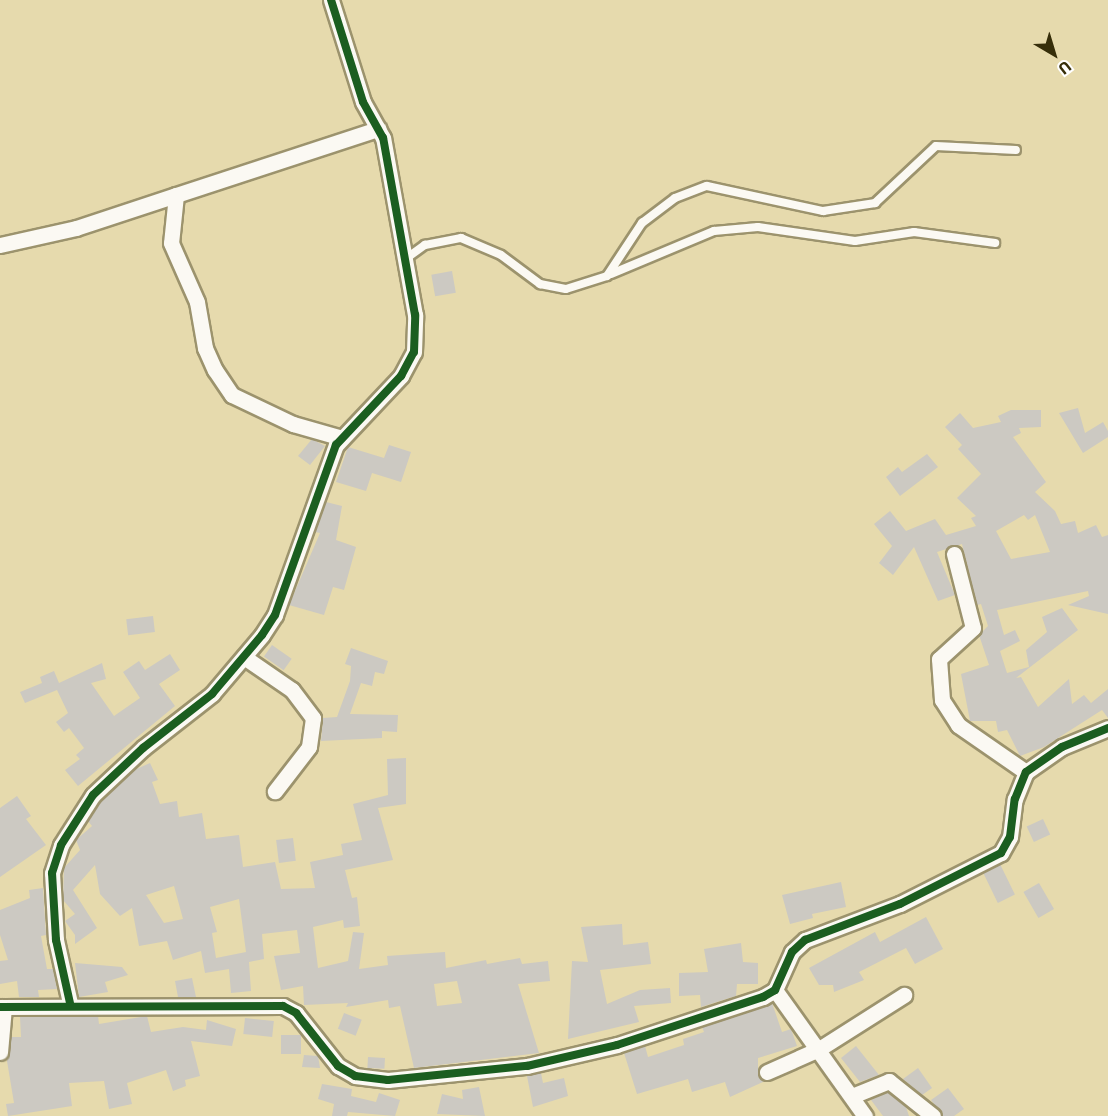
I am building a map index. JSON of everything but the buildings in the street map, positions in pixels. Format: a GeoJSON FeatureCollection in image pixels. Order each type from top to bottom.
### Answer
{"type":"FeatureCollection","features":[{"type":"Feature","properties":{"kind":"street"},"geometry":{"type":"LineString","coordinates":[[70,1004],[56,940],[52,884],[61,846],[93,795],[143,748],[212,694],[244,657],[275,615],[305,525],[342,438],[401,376],[414,352],[415,315],[402,261],[378,129],[363,102],[331,0]]}},
{"type":"Feature","properties":{"kind":"street"},"geometry":{"type":"LineString","coordinates":[[0,244],[76,228],[378,129]]}},
{"type":"Feature","properties":{"kind":"street"},"geometry":{"type":"LineString","coordinates":[[176,195],[171,243],[197,302],[205,348],[215,370],[232,395],[293,424],[342,438]]}},
{"type":"Feature","properties":{"kind":"street"},"geometry":{"type":"LineString","coordinates":[[954,554],[973,628],[939,659],[942,700],[958,724],[1026,772]]}},
{"type":"Feature","properties":{"kind":"street"},"geometry":{"type":"LineString","coordinates":[[244,657],[292,690],[313,718],[309,747],[275,791]]}},
{"type":"Feature","properties":{"kind":"street"},"geometry":{"type":"LineString","coordinates":[[0,1052],[2,1007],[70,1004],[283,1006],[296,1013],[338,1066],[355,1076],[388,1080],[527,1066],[617,1045],[711,1017],[775,990],[792,952],[805,940],[900,904],[1001,853],[1010,837],[1015,799],[1026,772],[1062,747],[1108,728]]}},
{"type":"Feature","properties":{"kind":"street"},"geometry":{"type":"LineString","coordinates":[[775,990],[865,1116]]}},
{"type":"Feature","properties":{"kind":"street"},"geometry":{"type":"LineString","coordinates":[[767,1072],[819,1049],[903,995]]}},
{"type":"Feature","properties":{"kind":"street"},"geometry":{"type":"LineString","coordinates":[[852,1096],[889,1082],[933,1116]]}},
{"type":"Feature","properties":{"kind":"lane"},"geometry":{"type":"LineString","coordinates":[[606,276],[642,223],[675,198],[707,186],[823,211],[875,203],[936,146],[1016,150]]}},
{"type":"Feature","properties":{"kind":"lane"},"geometry":{"type":"LineString","coordinates":[[402,261],[425,245],[461,238],[501,255],[540,284],[566,289],[606,276],[714,231],[758,227],[855,241],[914,232],[995,243]]}},
{"type":"Feature","properties":{"kind":"cycle path"},"geometry":{"type":"LineString","coordinates":[[70,1003],[56,940],[52,873],[61,845],[93,795],[143,748],[212,694],[262,635],[275,615],[336,445],[401,376],[414,352],[415,315],[383,138],[363,102],[331,0]]}},
{"type":"Feature","properties":{"kind":"cycle path"},"geometry":{"type":"LineString","coordinates":[[0,1007],[283,1006],[296,1013],[338,1066],[355,1076],[388,1080],[527,1066],[617,1045],[763,997],[775,990],[792,952],[805,940],[900,904],[1001,853],[1010,837],[1015,799],[1026,772],[1062,747],[1108,728]]}}]}
